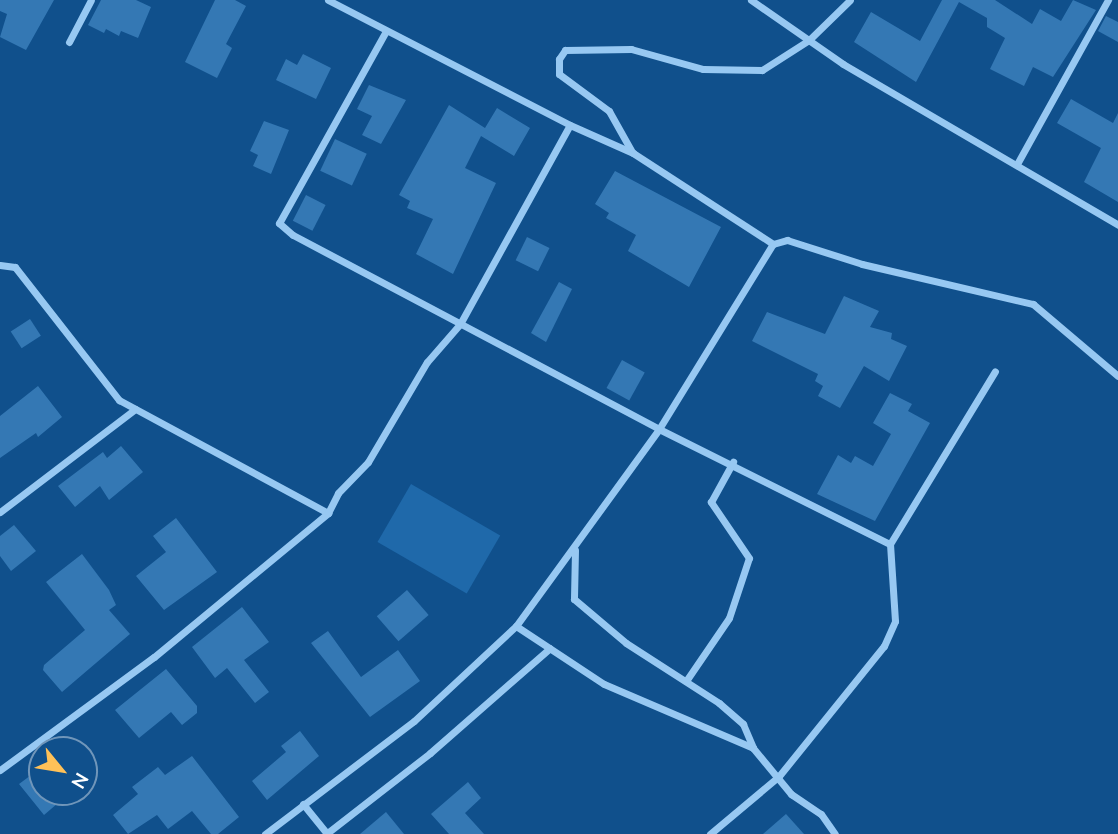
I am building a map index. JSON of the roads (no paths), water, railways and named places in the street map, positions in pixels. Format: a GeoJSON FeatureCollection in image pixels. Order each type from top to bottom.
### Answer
{"type":"FeatureCollection","features":[{"type":"Feature","properties":{"kind":"street"},"geometry":{"type":"LineString","coordinates":[[69,42],[91,0]]}},
{"type":"Feature","properties":{"kind":"street"},"geometry":{"type":"LineString","coordinates":[[328,0],[569,125],[633,153],[773,244]]}},
{"type":"Feature","properties":{"kind":"street"},"geometry":{"type":"LineString","coordinates":[[751,0],[809,40],[1118,225]]}},
{"type":"Feature","properties":{"kind":"street"},"geometry":{"type":"LineString","coordinates":[[633,153],[609,111],[559,74],[559,59],[565,50],[631,49],[703,69],[762,70],[809,40],[850,0]]}},
{"type":"Feature","properties":{"kind":"street"},"geometry":{"type":"LineString","coordinates":[[1017,164],[1108,0]]}},
{"type":"Feature","properties":{"kind":"street"},"geometry":{"type":"LineString","coordinates":[[386,31],[279,223],[293,235],[659,429],[733,462],[890,544]]}},
{"type":"Feature","properties":{"kind":"street"},"geometry":{"type":"LineString","coordinates":[[0,770],[154,657],[328,513],[338,493],[368,462],[426,362],[460,324],[569,125]]}},
{"type":"Feature","properties":{"kind":"street"},"geometry":{"type":"LineString","coordinates":[[265,834],[414,721],[516,626],[575,549],[659,429],[773,244],[787,240],[862,264],[1033,304],[1118,376]]}},
{"type":"Feature","properties":{"kind":"street"},"geometry":{"type":"LineString","coordinates":[[0,265],[15,268],[119,400],[328,513]]}},
{"type":"Feature","properties":{"kind":"street"},"geometry":{"type":"LineString","coordinates":[[710,834],[779,776],[884,646],[895,621],[890,544],[995,371]]}},
{"type":"Feature","properties":{"kind":"street"},"geometry":{"type":"LineString","coordinates":[[0,512],[135,408]]}},
{"type":"Feature","properties":{"kind":"street"},"geometry":{"type":"LineString","coordinates":[[686,681],[729,618],[749,558],[711,502],[733,462]]}},
{"type":"Feature","properties":{"kind":"street"},"geometry":{"type":"LineString","coordinates":[[575,549],[573,599],[626,643],[686,681],[743,724],[753,748],[779,776],[790,794],[821,814],[835,834]]}},
{"type":"Feature","properties":{"kind":"street"},"geometry":{"type":"LineString","coordinates":[[516,626],[604,684],[753,748]]}},
{"type":"Feature","properties":{"kind":"street"},"geometry":{"type":"LineString","coordinates":[[303,804],[327,834],[430,753],[550,648]]}}]}
